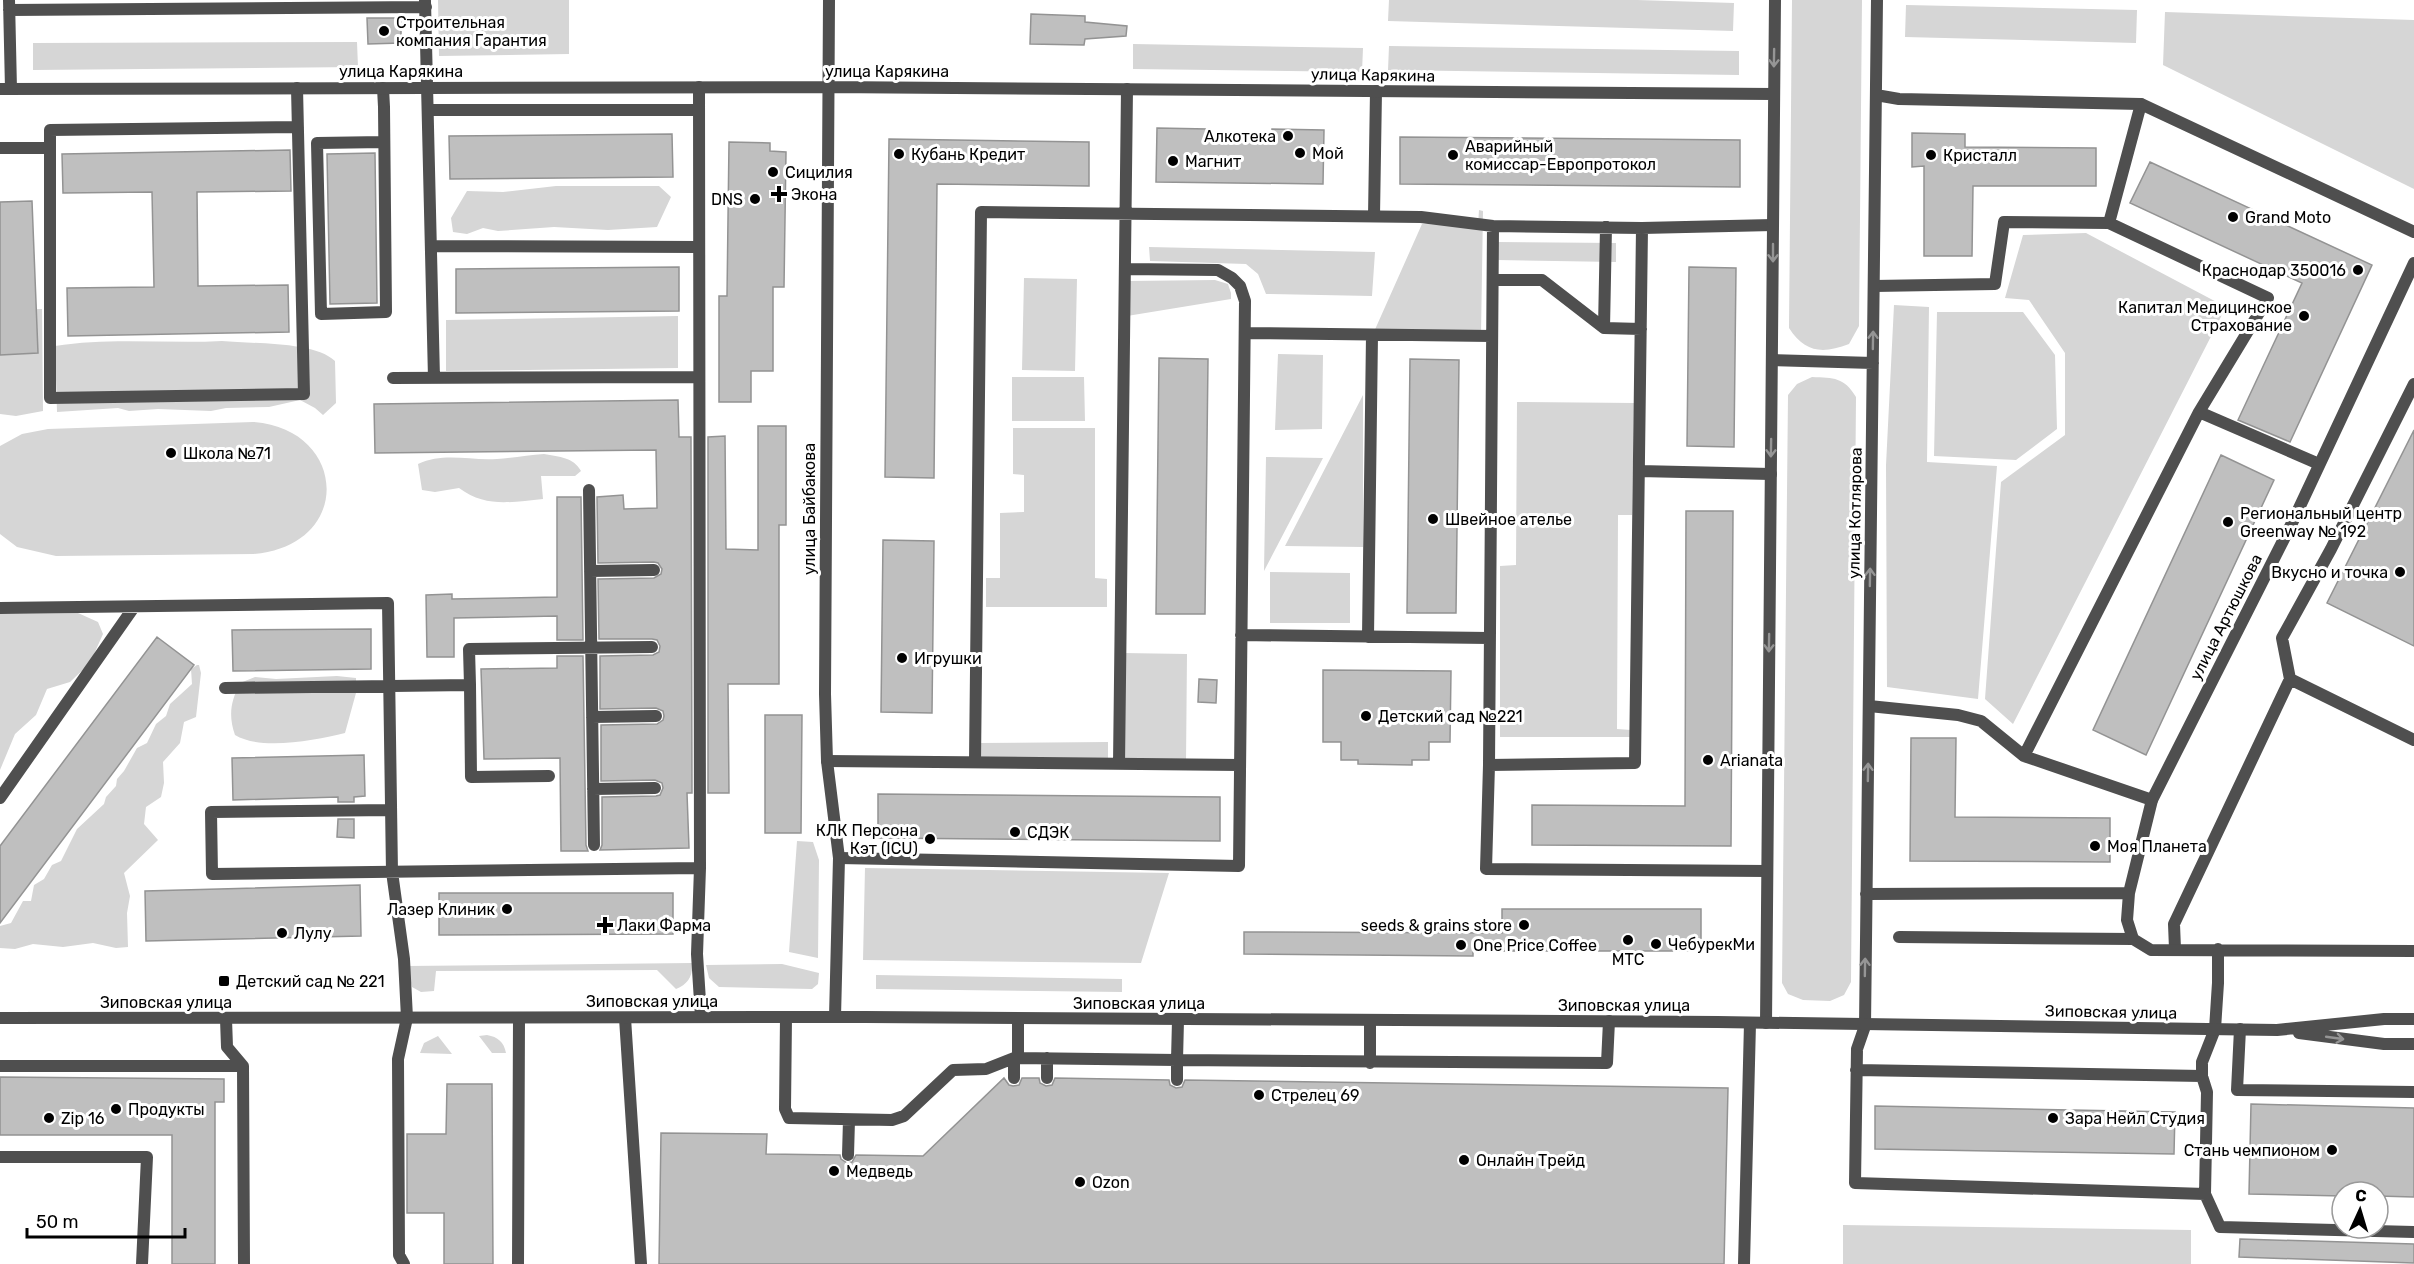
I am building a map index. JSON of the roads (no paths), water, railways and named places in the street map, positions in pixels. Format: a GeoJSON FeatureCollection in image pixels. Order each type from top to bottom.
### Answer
{"type":"FeatureCollection","features":[{"type":"Feature","properties":{"kind":"street","name":"улица Байбакова"},"geometry":{"type":"LineString","coordinates":[[829,0],[826,761],[839,858],[835,1017]]}},
{"type":"Feature","properties":{"kind":"street"},"geometry":{"type":"LineString","coordinates":[[1766,1023],[1775,0]]}},
{"type":"Feature","properties":{"kind":"street","name":"улица Котлярова"},"geometry":{"type":"LineString","coordinates":[[1877,0],[1865,1026],[1857,1049],[1855,1183],[2205,1194]]}},
{"type":"Feature","properties":{"kind":"street"},"geometry":{"type":"LineString","coordinates":[[5,89],[9,5],[425,4],[434,378]]}},
{"type":"Feature","properties":{"kind":"street"},"geometry":{"type":"LineString","coordinates":[[699,87],[700,868],[697,954],[701,1017]]}},
{"type":"Feature","properties":{"kind":"street","name":"улица Карякина"},"geometry":{"type":"LineString","coordinates":[[5,89],[828,87],[1774,94]]}},
{"type":"Feature","properties":{"kind":"street"},"geometry":{"type":"LineString","coordinates":[[297,88],[298,128],[304,394],[50,398],[50,130],[298,128]]}},
{"type":"Feature","properties":{"kind":"street"},"geometry":{"type":"LineString","coordinates":[[383,88],[384,142],[386,312],[321,314],[317,143],[384,142]]}},
{"type":"Feature","properties":{"kind":"street"},"geometry":{"type":"LineString","coordinates":[[1119,764],[1127,89]]}},
{"type":"Feature","properties":{"kind":"street"},"geometry":{"type":"LineString","coordinates":[[1374,216],[1376,91]]}},
{"type":"Feature","properties":{"kind":"street"},"geometry":{"type":"LineString","coordinates":[[1876,94],[1899,99],[2141,104],[2414,232]]}},
{"type":"Feature","properties":{"kind":"street"},"geometry":{"type":"LineString","coordinates":[[2109,223],[2141,104]]}},
{"type":"Feature","properties":{"kind":"street"},"geometry":{"type":"LineString","coordinates":[[428,110],[699,110]]}},
{"type":"Feature","properties":{"kind":"street"},"geometry":{"type":"LineString","coordinates":[[0,148],[50,148]]}},
{"type":"Feature","properties":{"kind":"street"},"geometry":{"type":"LineString","coordinates":[[975,762],[981,212],[1421,217],[1493,226],[1642,228],[1773,225]]}},
{"type":"Feature","properties":{"kind":"street"},"geometry":{"type":"LineString","coordinates":[[1874,286],[1995,284],[2004,222],[2109,223],[2268,298],[2199,412],[2024,756]]}},
{"type":"Feature","properties":{"kind":"street"},"geometry":{"type":"LineString","coordinates":[[1493,226],[1489,765],[1486,869],[1767,871]]}},
{"type":"Feature","properties":{"kind":"street"},"geometry":{"type":"LineString","coordinates":[[1604,328],[1606,227]]}},
{"type":"Feature","properties":{"kind":"street"},"geometry":{"type":"LineString","coordinates":[[1489,765],[1635,763],[1642,228]]}},
{"type":"Feature","properties":{"kind":"street"},"geometry":{"type":"LineString","coordinates":[[431,246],[699,247]]}},
{"type":"Feature","properties":{"kind":"street","name":"улица Артюшкова"},"geometry":{"type":"LineString","coordinates":[[2133,939],[2127,920],[2129,893],[2152,800],[2293,521],[2414,263]]}},
{"type":"Feature","properties":{"kind":"street"},"geometry":{"type":"LineString","coordinates":[[839,858],[1239,866],[1245,301],[1240,286],[1218,270],[1125,269]]}},
{"type":"Feature","properties":{"kind":"street"},"geometry":{"type":"LineString","coordinates":[[1493,280],[1542,280],[1604,328],[1641,329]]}},
{"type":"Feature","properties":{"kind":"street"},"geometry":{"type":"LineString","coordinates":[[1245,333],[1492,336]]}},
{"type":"Feature","properties":{"kind":"street"},"geometry":{"type":"LineString","coordinates":[[1368,637],[1372,335]]}},
{"type":"Feature","properties":{"kind":"street"},"geometry":{"type":"LineString","coordinates":[[1772,360],[1873,363]]}},
{"type":"Feature","properties":{"kind":"street"},"geometry":{"type":"LineString","coordinates":[[393,378],[699,377]]}},
{"type":"Feature","properties":{"kind":"street"},"geometry":{"type":"LineString","coordinates":[[2175,949],[2174,924],[2290,679],[2282,638],[2331,549],[2414,384]]}},
{"type":"Feature","properties":{"kind":"street"},"geometry":{"type":"LineString","coordinates":[[2199,412],[2319,464]]}},
{"type":"Feature","properties":{"kind":"street"},"geometry":{"type":"LineString","coordinates":[[1639,471],[1771,474]]}},
{"type":"Feature","properties":{"kind":"street"},"geometry":{"type":"LineString","coordinates":[[589,490],[594,845]]}},
{"type":"Feature","properties":{"kind":"street"},"geometry":{"type":"LineString","coordinates":[[590,571],[654,570]]}},
{"type":"Feature","properties":{"kind":"street"},"geometry":{"type":"LineString","coordinates":[[0,608],[388,603],[392,872],[404,959],[407,1018],[398,1059],[399,1255],[404,1264]]}},
{"type":"Feature","properties":{"kind":"street"},"geometry":{"type":"LineString","coordinates":[[0,798],[134,606]]}},
{"type":"Feature","properties":{"kind":"street"},"geometry":{"type":"LineString","coordinates":[[1241,635],[1489,638]]}},
{"type":"Feature","properties":{"kind":"street"},"geometry":{"type":"LineString","coordinates":[[549,776],[471,777],[469,649],[652,646]]}},
{"type":"Feature","properties":{"kind":"street"},"geometry":{"type":"LineString","coordinates":[[2290,679],[2414,740]]}},
{"type":"Feature","properties":{"kind":"street"},"geometry":{"type":"LineString","coordinates":[[225,688],[470,685]]}},
{"type":"Feature","properties":{"kind":"street"},"geometry":{"type":"LineString","coordinates":[[1869,706],[1958,714],[1981,721],[2024,756],[2152,800]]}},
{"type":"Feature","properties":{"kind":"street"},"geometry":{"type":"LineString","coordinates":[[592,717],[656,716]]}},
{"type":"Feature","properties":{"kind":"street"},"geometry":{"type":"LineString","coordinates":[[826,761],[1240,765]]}},
{"type":"Feature","properties":{"kind":"street"},"geometry":{"type":"LineString","coordinates":[[593,789],[655,788]]}},
{"type":"Feature","properties":{"kind":"street"},"geometry":{"type":"LineString","coordinates":[[391,810],[211,812],[212,874],[700,868]]}},
{"type":"Feature","properties":{"kind":"street"},"geometry":{"type":"LineString","coordinates":[[1866,894],[2129,893]]}},
{"type":"Feature","properties":{"kind":"street"},"geometry":{"type":"LineString","coordinates":[[1899,937],[2133,939],[2151,950],[2414,951]]}},
{"type":"Feature","properties":{"kind":"street"},"geometry":{"type":"LineString","coordinates":[[2218,949],[2215,1029],[2202,1062],[2202,1076],[2207,1092],[2205,1194],[2220,1227],[2414,1232]]}},
{"type":"Feature","properties":{"kind":"street"},"geometry":{"type":"LineString","coordinates":[[786,1017],[786,1113],[789,1118],[849,1120],[899,1120],[952,1070],[986,1069],[1016,1058],[1607,1064],[1609,1021]]}},
{"type":"Feature","properties":{"kind":"street","name":"Зиповская улица"},"geometry":{"type":"LineString","coordinates":[[0,1018],[835,1017],[1609,1021],[2277,1030],[2384,1044],[2414,1044]]}},
{"type":"Feature","properties":{"kind":"street"},"geometry":{"type":"LineString","coordinates":[[518,1264],[519,1018]]}},
{"type":"Feature","properties":{"kind":"street"},"geometry":{"type":"LineString","coordinates":[[625,1018],[641,1264]]}},
{"type":"Feature","properties":{"kind":"street"},"geometry":{"type":"LineString","coordinates":[[226,1019],[227,1047],[243,1066],[243,1264]]}},
{"type":"Feature","properties":{"kind":"street"},"geometry":{"type":"LineString","coordinates":[[1014,1078],[1018,1019]]}},
{"type":"Feature","properties":{"kind":"street","name":"Зиповская улица"},"geometry":{"type":"LineString","coordinates":[[2277,1030],[2384,1019],[2414,1019]]}},
{"type":"Feature","properties":{"kind":"street"},"geometry":{"type":"LineString","coordinates":[[1177,1080],[1178,1020]]}},
{"type":"Feature","properties":{"kind":"street"},"geometry":{"type":"LineString","coordinates":[[1370,1021],[1370,1063]]}},
{"type":"Feature","properties":{"kind":"street"},"geometry":{"type":"LineString","coordinates":[[1744,1264],[1750,1023]]}},
{"type":"Feature","properties":{"kind":"street"},"geometry":{"type":"LineString","coordinates":[[2240,1029],[2237,1090],[2414,1092]]}},
{"type":"Feature","properties":{"kind":"street"},"geometry":{"type":"LineString","coordinates":[[1047,1058],[1047,1078]]}},
{"type":"Feature","properties":{"kind":"street"},"geometry":{"type":"LineString","coordinates":[[0,1066],[243,1066]]}},
{"type":"Feature","properties":{"kind":"street"},"geometry":{"type":"LineString","coordinates":[[1856,1070],[2202,1076]]}},
{"type":"Feature","properties":{"kind":"street"},"geometry":{"type":"LineString","coordinates":[[848,1155],[849,1120]]}},
{"type":"Feature","properties":{"kind":"street"},"geometry":{"type":"LineString","coordinates":[[0,1157],[147,1157],[142,1264]]}},
{"type":"Feature","properties":{"kind":"place","name":"Строительная компания Гарантия"},"geometry":{"type":"Point","coordinates":[384,31]}},
{"type":"Feature","properties":{"kind":"place","name":"Алкотека"},"geometry":{"type":"Point","coordinates":[1288,136]}},
{"type":"Feature","properties":{"kind":"place","name":"Мой"},"geometry":{"type":"Point","coordinates":[1300,153]}},
{"type":"Feature","properties":{"kind":"place","name":"Кубань Кредит"},"geometry":{"type":"Point","coordinates":[899,154]}},
{"type":"Feature","properties":{"kind":"place","name":"Аварийный комиссар-Европротокол"},"geometry":{"type":"Point","coordinates":[1453,155]}},
{"type":"Feature","properties":{"kind":"place","name":"Кристалл"},"geometry":{"type":"Point","coordinates":[1931,155]}},
{"type":"Feature","properties":{"kind":"place","name":"Магнит"},"geometry":{"type":"Point","coordinates":[1173,161]}},
{"type":"Feature","properties":{"kind":"place","name":"Сицилия"},"geometry":{"type":"Point","coordinates":[773,172]}},
{"type":"Feature","properties":{"kind":"place","name":"Экона"},"geometry":{"type":"Point","coordinates":[779,194]}},
{"type":"Feature","properties":{"kind":"place","name":"DNS"},"geometry":{"type":"Point","coordinates":[755,199]}},
{"type":"Feature","properties":{"kind":"place","name":"Grand Moto"},"geometry":{"type":"Point","coordinates":[2233,217]}},
{"type":"Feature","properties":{"kind":"place","name":"Краснодар 350016"},"geometry":{"type":"Point","coordinates":[2358,270]}},
{"type":"Feature","properties":{"kind":"place","name":"Капитал Медицинское Страхование"},"geometry":{"type":"Point","coordinates":[2304,316]}},
{"type":"Feature","properties":{"kind":"place","name":"Школа №71"},"geometry":{"type":"Point","coordinates":[171,453]}},
{"type":"Feature","properties":{"kind":"place","name":"Швейное ателье"},"geometry":{"type":"Point","coordinates":[1433,519]}},
{"type":"Feature","properties":{"kind":"place","name":"Региональный центр Greenway № 192"},"geometry":{"type":"Point","coordinates":[2228,522]}},
{"type":"Feature","properties":{"kind":"place","name":"Вкусно и точка"},"geometry":{"type":"Point","coordinates":[2400,572]}},
{"type":"Feature","properties":{"kind":"place","name":"Игрушки"},"geometry":{"type":"Point","coordinates":[902,658]}},
{"type":"Feature","properties":{"kind":"place","name":"Детский сад №221"},"geometry":{"type":"Point","coordinates":[1366,716]}},
{"type":"Feature","properties":{"kind":"place","name":"Arianata"},"geometry":{"type":"Point","coordinates":[1708,760]}},
{"type":"Feature","properties":{"kind":"place","name":"СДЭК"},"geometry":{"type":"Point","coordinates":[1015,832]}},
{"type":"Feature","properties":{"kind":"place","name":"КЛК Персона Кэт (ICU)"},"geometry":{"type":"Point","coordinates":[930,839]}},
{"type":"Feature","properties":{"kind":"place","name":"Моя Планета"},"geometry":{"type":"Point","coordinates":[2095,846]}},
{"type":"Feature","properties":{"kind":"place","name":"Лазер Клиник"},"geometry":{"type":"Point","coordinates":[507,909]}},
{"type":"Feature","properties":{"kind":"place","name":"Лаки Фарма"},"geometry":{"type":"Point","coordinates":[605,925]}},
{"type":"Feature","properties":{"kind":"place","name":"seeds & grains store"},"geometry":{"type":"Point","coordinates":[1524,925]}},
{"type":"Feature","properties":{"kind":"place","name":"Лулу"},"geometry":{"type":"Point","coordinates":[282,933]}},
{"type":"Feature","properties":{"kind":"place","name":"МТС"},"geometry":{"type":"Point","coordinates":[1628,940]}},
{"type":"Feature","properties":{"kind":"place","name":"ЧебурекМи"},"geometry":{"type":"Point","coordinates":[1656,944]}},
{"type":"Feature","properties":{"kind":"place","name":"One Price Coffee"},"geometry":{"type":"Point","coordinates":[1461,945]}},
{"type":"Feature","properties":{"kind":"place","name":"Детский сад № 221"},"geometry":{"type":"Point","coordinates":[224,981]}},
{"type":"Feature","properties":{"kind":"place","name":"Стрелец 69"},"geometry":{"type":"Point","coordinates":[1259,1095]}},
{"type":"Feature","properties":{"kind":"place","name":"Продукты"},"geometry":{"type":"Point","coordinates":[116,1109]}},
{"type":"Feature","properties":{"kind":"place","name":"Zip 16"},"geometry":{"type":"Point","coordinates":[49,1118]}},
{"type":"Feature","properties":{"kind":"place","name":"Зара Нейл Студия"},"geometry":{"type":"Point","coordinates":[2053,1118]}},
{"type":"Feature","properties":{"kind":"place","name":"Стань чемпионом"},"geometry":{"type":"Point","coordinates":[2332,1150]}},
{"type":"Feature","properties":{"kind":"place","name":"Онлайн Трейд"},"geometry":{"type":"Point","coordinates":[1464,1160]}},
{"type":"Feature","properties":{"kind":"place","name":"Медведь"},"geometry":{"type":"Point","coordinates":[834,1171]}},
{"type":"Feature","properties":{"kind":"place","name":"Ozon"},"geometry":{"type":"Point","coordinates":[1080,1182]}}]}
